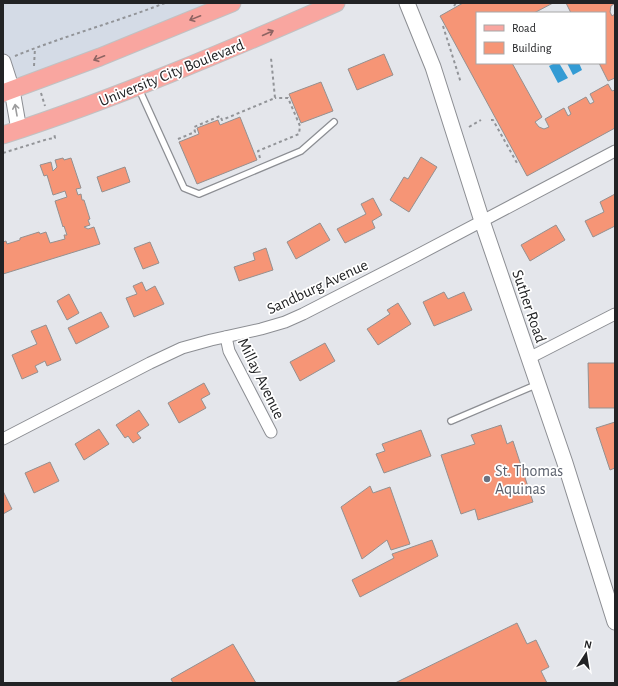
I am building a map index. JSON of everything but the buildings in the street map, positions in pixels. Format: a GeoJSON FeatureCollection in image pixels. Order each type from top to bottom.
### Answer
{"type":"FeatureCollection","features":[{"type":"Feature","properties":{"kind":"main road"},"geometry":{"type":"LineString","coordinates":[[8,91],[100,57],[232,3]]}},
{"type":"Feature","properties":{"kind":"main road","name":"University City Boulevard"},"geometry":{"type":"LineString","coordinates":[[3,135],[139,87],[250,41],[336,3]]}},
{"type":"Feature","properties":{"kind":"street","name":"Suther Road"},"geometry":{"type":"LineString","coordinates":[[407,3],[433,67],[482,221],[538,384],[578,519],[615,622]]}},
{"type":"Feature","properties":{"kind":"street"},"geometry":{"type":"LineString","coordinates":[[9,59],[8,91],[19,130]]}},
{"type":"Feature","properties":{"kind":"street","name":"Sandburg Avenue"},"geometry":{"type":"LineString","coordinates":[[3,439],[150,362],[182,348],[261,329],[291,319],[414,257],[615,151]]}},
{"type":"Feature","properties":{"kind":"street"},"geometry":{"type":"LineString","coordinates":[[529,358],[615,314]]}},
{"type":"Feature","properties":{"kind":"street","name":"Millay Avenue"},"geometry":{"type":"LineString","coordinates":[[226,337],[229,351],[271,432]]}},
{"type":"Feature","properties":{"kind":"lane"},"geometry":{"type":"LineString","coordinates":[[139,87],[184,188],[199,194],[301,151],[334,122]]}},
{"type":"Feature","properties":{"kind":"lane"},"geometry":{"type":"LineString","coordinates":[[450,421],[538,384]]}},
{"type":"Feature","properties":{"kind":"path"},"geometry":{"type":"LineString","coordinates":[[9,59],[35,48],[109,24],[165,3]]}},
{"type":"Feature","properties":{"kind":"path"},"geometry":{"type":"LineString","coordinates":[[443,26],[461,83]]}},
{"type":"Feature","properties":{"kind":"path"},"geometry":{"type":"LineString","coordinates":[[33,63],[35,48]]}},
{"type":"Feature","properties":{"kind":"path"},"geometry":{"type":"LineString","coordinates":[[271,58],[275,98]]}},
{"type":"Feature","properties":{"kind":"path"},"geometry":{"type":"LineString","coordinates":[[42,96],[45,106]]}},
{"type":"Feature","properties":{"kind":"path"},"geometry":{"type":"LineString","coordinates":[[178,139],[195,132],[194,127],[220,116],[222,120],[275,98],[288,98],[300,126],[299,134],[258,151],[260,158]]}},
{"type":"Feature","properties":{"kind":"path"},"geometry":{"type":"LineString","coordinates":[[469,127],[481,120]]}},
{"type":"Feature","properties":{"kind":"path"},"geometry":{"type":"LineString","coordinates":[[490,120],[493,120],[518,163]]}},
{"type":"Feature","properties":{"kind":"path"},"geometry":{"type":"LineString","coordinates":[[3,153],[55,138],[53,130]]}},
{"type":"Feature","properties":{"kind":"shaded area"},"geometry":{"type":"Polygon","coordinates":[[[3,3],[220,3],[3,88],[3,3]]]}},
{"type":"Feature","properties":{"kind":"water"},"geometry":{"type":"Polygon","coordinates":[[[553,64],[560,64],[568,78],[558,83],[549,66],[553,64]]]}},
{"type":"Feature","properties":{"kind":"water"},"geometry":{"type":"Polygon","coordinates":[[[568,64],[579,64],[582,70],[573,75],[568,64]]]}},
{"type":"Feature","properties":{"kind":"place","name":"St. Thomas Aquinas"},"geometry":{"type":"Point","coordinates":[487,479]}}]}
